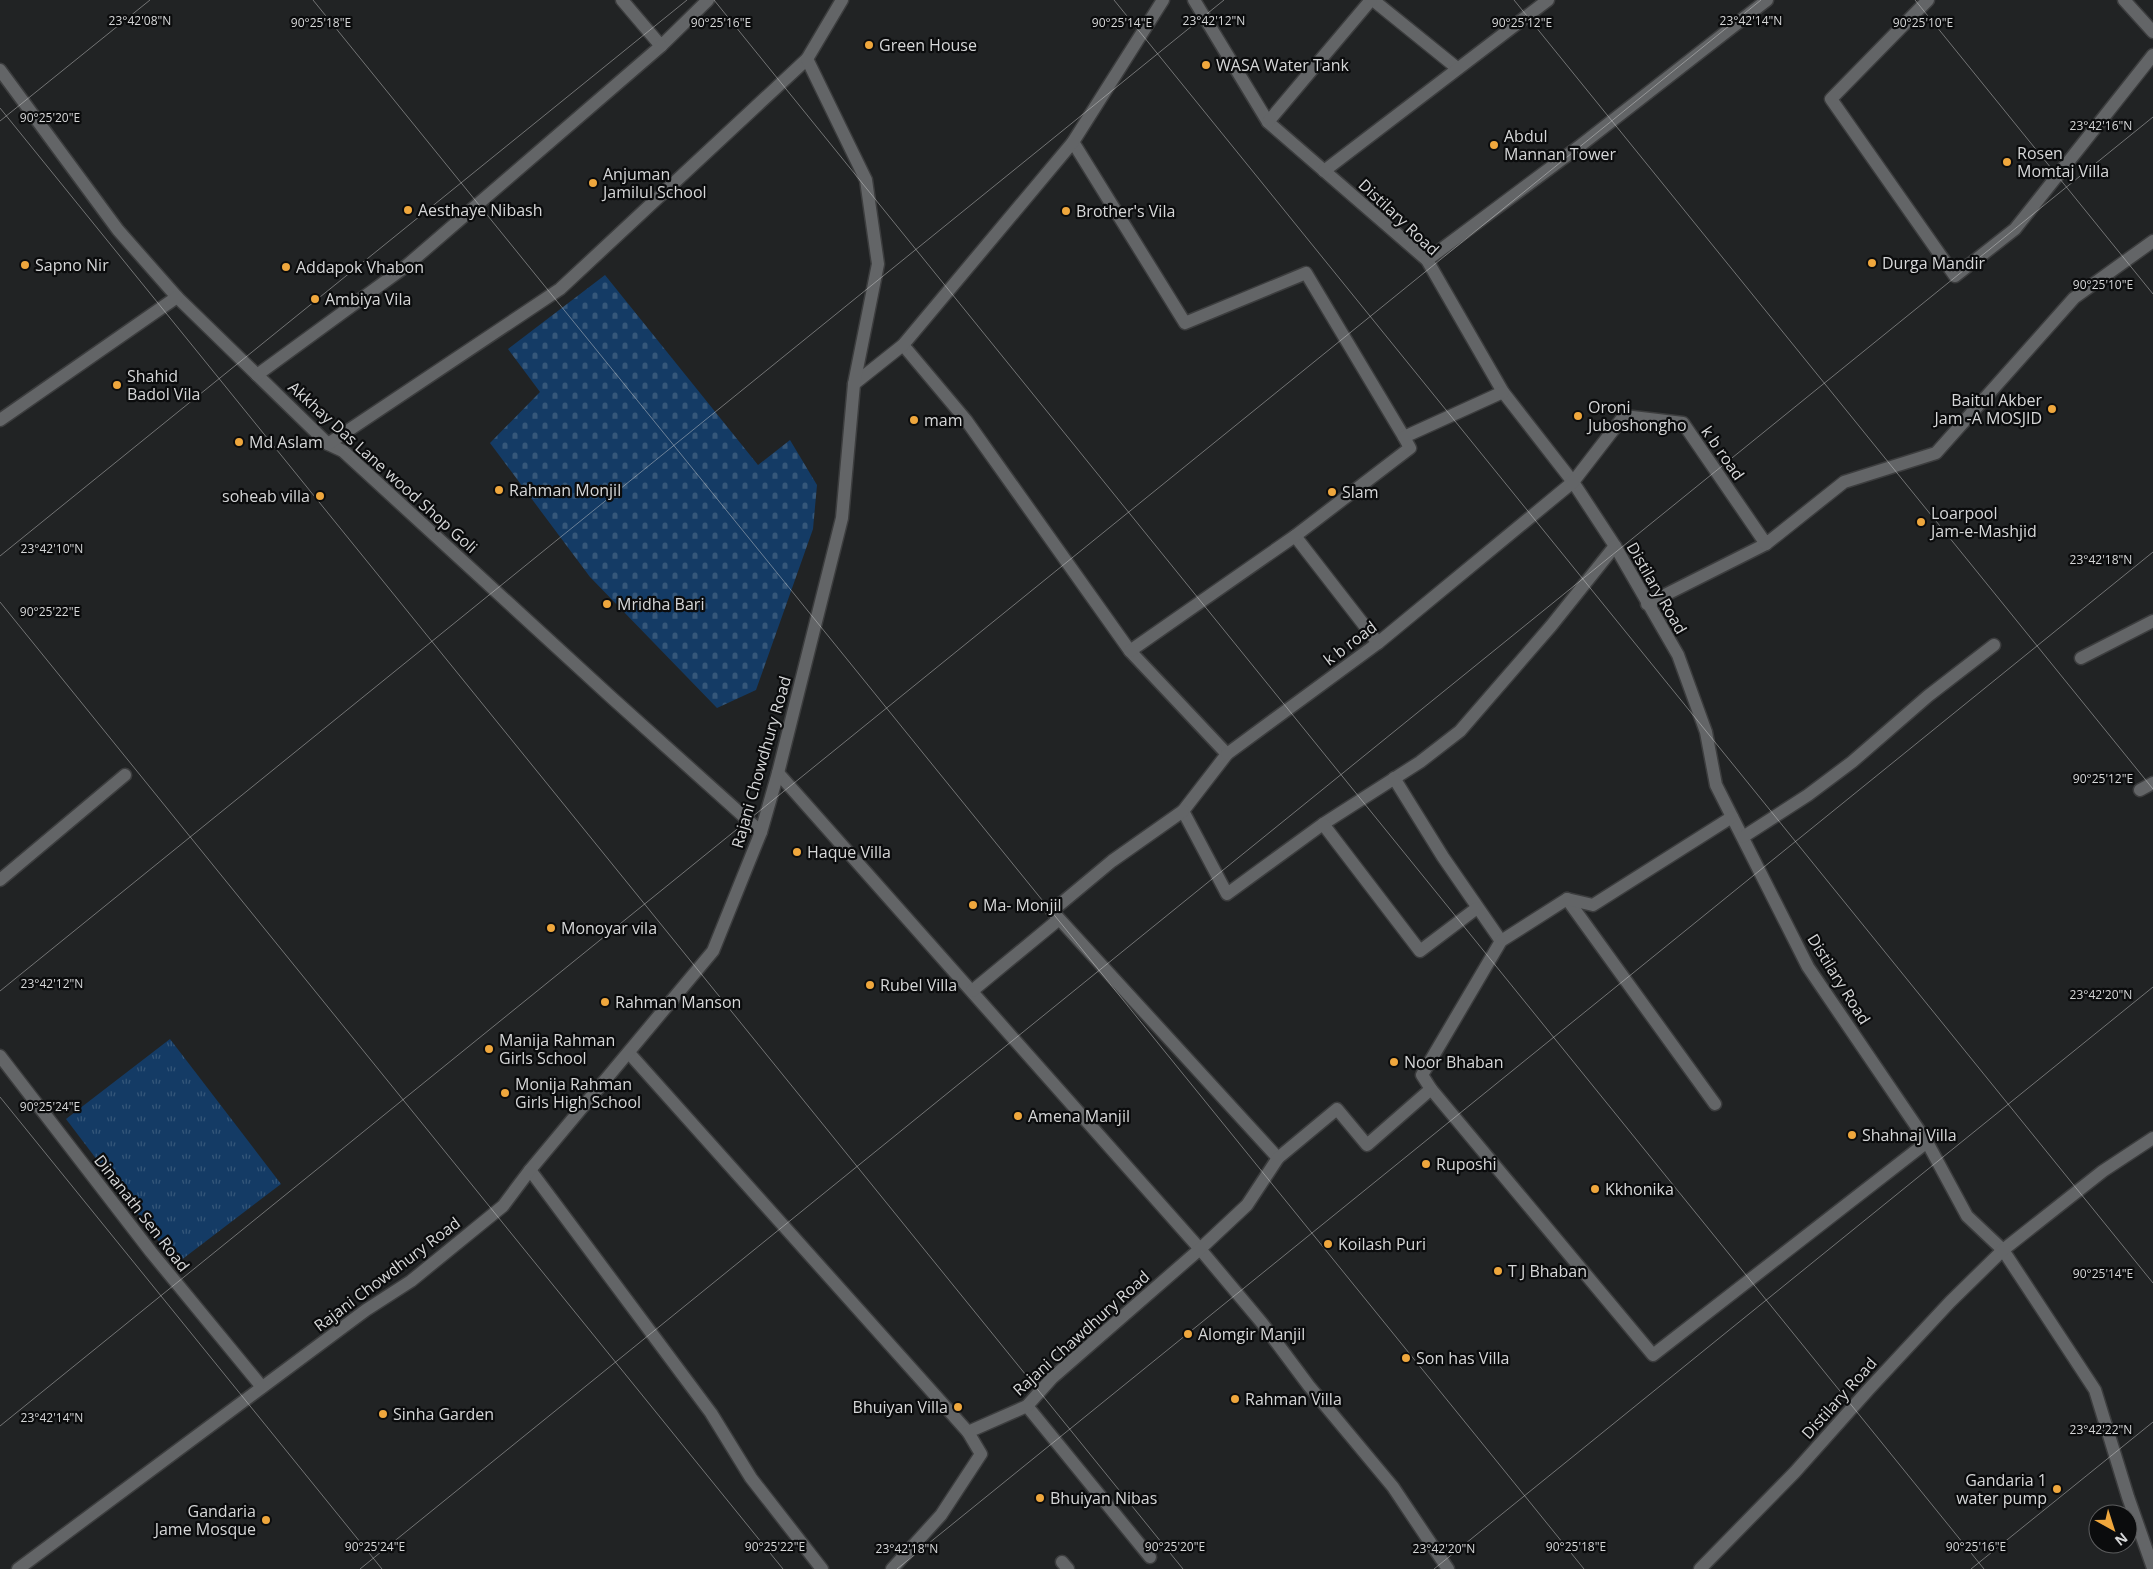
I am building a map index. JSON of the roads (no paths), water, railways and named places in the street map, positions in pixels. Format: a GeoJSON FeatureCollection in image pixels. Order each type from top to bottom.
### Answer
{"type":"FeatureCollection","features":[{"type":"Feature","properties":{"kind":"street"},"geometry":{"type":"LineString","coordinates":[[622,0],[661,46]]}},
{"type":"Feature","properties":{"kind":"street"},"geometry":{"type":"LineString","coordinates":[[257,376],[405,267],[661,46],[708,0]]}},
{"type":"Feature","properties":{"kind":"street"},"geometry":{"type":"LineString","coordinates":[[328,444],[560,289],[807,59],[842,0]]}},
{"type":"Feature","properties":{"kind":"street"},"geometry":{"type":"LineString","coordinates":[[854,384],[903,346],[1073,142],[1163,0]]}},
{"type":"Feature","properties":{"kind":"street","name":"Distilary Road"},"geometry":{"type":"LineString","coordinates":[[1194,0],[1268,122],[1427,260],[1503,392],[1573,482],[1615,546],[1678,656],[1706,732],[1716,785],[1808,967],[1926,1142],[1967,1216],[2003,1250],[2095,1390],[2128,1497],[2153,1568]]}},
{"type":"Feature","properties":{"kind":"street"},"geometry":{"type":"LineString","coordinates":[[1268,122],[1372,0],[1457,68]]}},
{"type":"Feature","properties":{"kind":"street"},"geometry":{"type":"LineString","coordinates":[[1324,171],[1548,0]]}},
{"type":"Feature","properties":{"kind":"street"},"geometry":{"type":"LineString","coordinates":[[1427,260],[1581,145],[1767,0]]}},
{"type":"Feature","properties":{"kind":"street"},"geometry":{"type":"LineString","coordinates":[[1928,0],[1831,99],[1955,276],[2015,229],[2153,55]]}},
{"type":"Feature","properties":{"kind":"street"},"geometry":{"type":"LineString","coordinates":[[2124,0],[2153,32]]}},
{"type":"Feature","properties":{"kind":"street","name":"Rajani Chowdhury Road"},"geometry":{"type":"LineString","coordinates":[[18,1569],[366,1310],[411,1280],[503,1206],[530,1170],[713,951],[761,832],[778,773],[842,518],[854,384],[878,264],[866,180],[807,59]]}},
{"type":"Feature","properties":{"kind":"street","name":"Akkhay Das Lane wood Shop Goli"},"geometry":{"type":"LineString","coordinates":[[0,70],[118,230],[177,297],[328,444],[343,451],[761,832]]}},
{"type":"Feature","properties":{"kind":"street"},"geometry":{"type":"LineString","coordinates":[[1073,142],[1186,323],[1306,273],[1410,448],[1294,536],[1130,651]]}},
{"type":"Feature","properties":{"kind":"street"},"geometry":{"type":"LineString","coordinates":[[1647,604],[1766,544],[1844,482],[1936,454],[2074,298],[2153,241]]}},
{"type":"Feature","properties":{"kind":"street"},"geometry":{"type":"LineString","coordinates":[[0,420],[177,297]]}},
{"type":"Feature","properties":{"kind":"street"},"geometry":{"type":"LineString","coordinates":[[903,346],[966,420],[1130,651],[1227,754]]}},
{"type":"Feature","properties":{"kind":"street"},"geometry":{"type":"LineString","coordinates":[[1404,437],[1503,392]]}},
{"type":"Feature","properties":{"kind":"street","name":"k b road"},"geometry":{"type":"LineString","coordinates":[[1058,920],[1052,911],[1112,861],[1183,812],[1227,754],[1378,643],[1573,482],[1624,416],[1683,423],[1766,544]]}},
{"type":"Feature","properties":{"kind":"street"},"geometry":{"type":"LineString","coordinates":[[1294,536],[1378,643]]}},
{"type":"Feature","properties":{"kind":"street"},"geometry":{"type":"LineString","coordinates":[[1183,812],[1227,894],[1323,824],[1420,762],[1460,730],[1551,626],[1615,546]]}},
{"type":"Feature","properties":{"kind":"street"},"geometry":{"type":"LineString","coordinates":[[2081,658],[2153,621]]}},
{"type":"Feature","properties":{"kind":"street"},"geometry":{"type":"LineString","coordinates":[[1743,838],[1808,795],[1852,762],[1928,696],[1994,644]]}},
{"type":"Feature","properties":{"kind":"street"},"geometry":{"type":"LineString","coordinates":[[778,773],[1200,1249],[1262,1323],[1309,1386],[1394,1487],[1448,1569]]}},
{"type":"Feature","properties":{"kind":"street"},"geometry":{"type":"LineString","coordinates":[[0,880],[125,775]]}},
{"type":"Feature","properties":{"kind":"street"},"geometry":{"type":"LineString","coordinates":[[1394,778],[1477,908],[1501,941]]}},
{"type":"Feature","properties":{"kind":"street"},"geometry":{"type":"LineString","coordinates":[[2140,790],[2153,783]]}},
{"type":"Feature","properties":{"kind":"street"},"geometry":{"type":"LineString","coordinates":[[1732,817],[1593,905],[1567,899],[1501,941],[1422,1075],[1431,1089],[1653,1355],[1926,1142]]}},
{"type":"Feature","properties":{"kind":"street"},"geometry":{"type":"LineString","coordinates":[[1323,824],[1420,951],[1477,908]]}},
{"type":"Feature","properties":{"kind":"street"},"geometry":{"type":"LineString","coordinates":[[1567,899],[1715,1104]]}},
{"type":"Feature","properties":{"kind":"street"},"geometry":{"type":"LineString","coordinates":[[972,991],[1058,920],[1278,1158]]}},
{"type":"Feature","properties":{"kind":"street"},"geometry":{"type":"LineString","coordinates":[[629,1053],[968,1432],[981,1454],[941,1515],[892,1569]]}},
{"type":"Feature","properties":{"kind":"street","name":"Dinanath Sen Road"},"geometry":{"type":"LineString","coordinates":[[0,1056],[151,1252],[262,1387]]}},
{"type":"Feature","properties":{"kind":"street","name":"Rajani Chawdhury Road"},"geometry":{"type":"LineString","coordinates":[[968,1432],[1027,1406],[1052,1378],[1248,1205],[1278,1158],[1336,1109],[1367,1145],[1431,1089]]}},
{"type":"Feature","properties":{"kind":"street","name":"Distilary Road"},"geometry":{"type":"LineString","coordinates":[[1700,1569],[1795,1472],[1888,1368],[2003,1250],[2103,1171],[2153,1138]]}},
{"type":"Feature","properties":{"kind":"street"},"geometry":{"type":"LineString","coordinates":[[530,1170],[711,1413],[751,1478],[822,1569]]}},
{"type":"Feature","properties":{"kind":"street"},"geometry":{"type":"LineString","coordinates":[[1027,1406],[1150,1556]]}},
{"type":"Feature","properties":{"kind":"place","name":"Green House"},"geometry":{"type":"Point","coordinates":[869,45]}},
{"type":"Feature","properties":{"kind":"place","name":"WASA Water Tank"},"geometry":{"type":"Point","coordinates":[1206,65]}},
{"type":"Feature","properties":{"kind":"place","name":"Abdul Mannan Tower"},"geometry":{"type":"Point","coordinates":[1494,145]}},
{"type":"Feature","properties":{"kind":"place","name":"Rosen Momtaj Villa"},"geometry":{"type":"Point","coordinates":[2007,162]}},
{"type":"Feature","properties":{"kind":"place","name":"Anjuman Jamilul School"},"geometry":{"type":"Point","coordinates":[593,183]}},
{"type":"Feature","properties":{"kind":"place","name":"Aesthaye Nibash"},"geometry":{"type":"Point","coordinates":[408,210]}},
{"type":"Feature","properties":{"kind":"place","name":"Brother's Vila"},"geometry":{"type":"Point","coordinates":[1066,211]}},
{"type":"Feature","properties":{"kind":"place","name":"Durga Mandir"},"geometry":{"type":"Point","coordinates":[1872,263]}},
{"type":"Feature","properties":{"kind":"place","name":"Sapno Nir"},"geometry":{"type":"Point","coordinates":[25,265]}},
{"type":"Feature","properties":{"kind":"place","name":"Addapok Vhabon"},"geometry":{"type":"Point","coordinates":[286,267]}},
{"type":"Feature","properties":{"kind":"place","name":"Ambiya Vila"},"geometry":{"type":"Point","coordinates":[315,299]}},
{"type":"Feature","properties":{"kind":"place","name":"Shahid Badol Vila"},"geometry":{"type":"Point","coordinates":[117,385]}},
{"type":"Feature","properties":{"kind":"place","name":"Baitul Akber Jam -A MOSJID"},"geometry":{"type":"Point","coordinates":[2052,409]}},
{"type":"Feature","properties":{"kind":"place","name":"Oroni Juboshongho"},"geometry":{"type":"Point","coordinates":[1578,416]}},
{"type":"Feature","properties":{"kind":"place","name":"mam"},"geometry":{"type":"Point","coordinates":[914,420]}},
{"type":"Feature","properties":{"kind":"place","name":"Md Aslam"},"geometry":{"type":"Point","coordinates":[239,442]}},
{"type":"Feature","properties":{"kind":"place","name":"Rahman Monjil"},"geometry":{"type":"Point","coordinates":[499,490]}},
{"type":"Feature","properties":{"kind":"place","name":"Slam"},"geometry":{"type":"Point","coordinates":[1332,492]}},
{"type":"Feature","properties":{"kind":"place","name":"soheab villa"},"geometry":{"type":"Point","coordinates":[320,496]}},
{"type":"Feature","properties":{"kind":"place","name":"Loarpool Jam-e-Mashjid"},"geometry":{"type":"Point","coordinates":[1921,522]}},
{"type":"Feature","properties":{"kind":"place","name":"Mridha Bari"},"geometry":{"type":"Point","coordinates":[607,604]}},
{"type":"Feature","properties":{"kind":"place","name":"Haque Villa"},"geometry":{"type":"Point","coordinates":[797,852]}},
{"type":"Feature","properties":{"kind":"place","name":"Ma- Monjil"},"geometry":{"type":"Point","coordinates":[973,905]}},
{"type":"Feature","properties":{"kind":"place","name":"Monoyar vila"},"geometry":{"type":"Point","coordinates":[551,928]}},
{"type":"Feature","properties":{"kind":"place","name":"Rubel Villa"},"geometry":{"type":"Point","coordinates":[870,985]}},
{"type":"Feature","properties":{"kind":"place","name":"Rahman Manson"},"geometry":{"type":"Point","coordinates":[605,1002]}},
{"type":"Feature","properties":{"kind":"place","name":"Manija Rahman Girls School"},"geometry":{"type":"Point","coordinates":[489,1049]}},
{"type":"Feature","properties":{"kind":"place","name":"Noor Bhaban"},"geometry":{"type":"Point","coordinates":[1394,1062]}},
{"type":"Feature","properties":{"kind":"place","name":"Monija Rahman Girls High School"},"geometry":{"type":"Point","coordinates":[505,1093]}},
{"type":"Feature","properties":{"kind":"place","name":"Amena Manjil"},"geometry":{"type":"Point","coordinates":[1018,1116]}},
{"type":"Feature","properties":{"kind":"place","name":"Shahnaj Villa"},"geometry":{"type":"Point","coordinates":[1852,1135]}},
{"type":"Feature","properties":{"kind":"place","name":"Ruposhi"},"geometry":{"type":"Point","coordinates":[1426,1164]}},
{"type":"Feature","properties":{"kind":"place","name":"Kkhonika"},"geometry":{"type":"Point","coordinates":[1595,1189]}},
{"type":"Feature","properties":{"kind":"place","name":"Koilash Puri"},"geometry":{"type":"Point","coordinates":[1328,1244]}},
{"type":"Feature","properties":{"kind":"place","name":"T J Bhaban"},"geometry":{"type":"Point","coordinates":[1498,1271]}},
{"type":"Feature","properties":{"kind":"place","name":"Alomgir Manjil"},"geometry":{"type":"Point","coordinates":[1188,1334]}},
{"type":"Feature","properties":{"kind":"place","name":"Son has Villa"},"geometry":{"type":"Point","coordinates":[1406,1358]}},
{"type":"Feature","properties":{"kind":"place","name":"Rahman Villa"},"geometry":{"type":"Point","coordinates":[1235,1399]}},
{"type":"Feature","properties":{"kind":"place","name":"Bhuiyan Villa"},"geometry":{"type":"Point","coordinates":[958,1407]}},
{"type":"Feature","properties":{"kind":"place","name":"Sinha Garden"},"geometry":{"type":"Point","coordinates":[383,1414]}},
{"type":"Feature","properties":{"kind":"place","name":"Gandaria 1 water pump"},"geometry":{"type":"Point","coordinates":[2057,1489]}},
{"type":"Feature","properties":{"kind":"place","name":"Bhuiyan Nibas"},"geometry":{"type":"Point","coordinates":[1040,1498]}},
{"type":"Feature","properties":{"kind":"place","name":"Gandaria Jame Mosque"},"geometry":{"type":"Point","coordinates":[266,1520]}}]}
